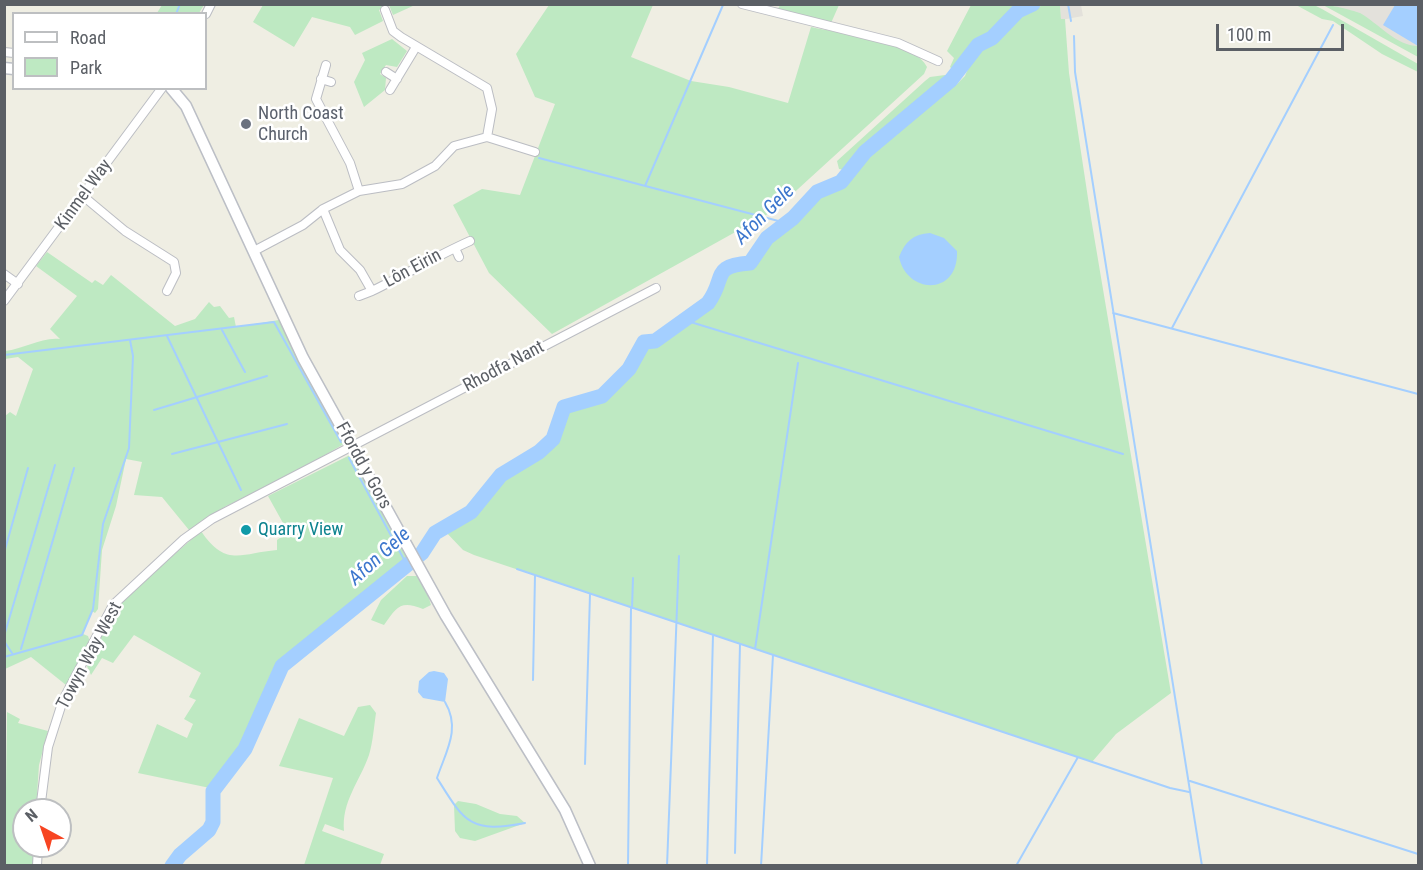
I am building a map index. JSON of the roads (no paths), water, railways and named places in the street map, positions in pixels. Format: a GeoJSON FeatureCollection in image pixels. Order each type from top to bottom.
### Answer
{"type":"FeatureCollection","features":[{"type":"Feature","properties":{"kind":"street"},"geometry":{"type":"LineString","coordinates":[[742,4],[898,44],[938,61]]}},
{"type":"Feature","properties":{"kind":"street"},"geometry":{"type":"LineString","coordinates":[[385,9],[393,31],[487,88],[492,109],[487,137]]}},
{"type":"Feature","properties":{"kind":"street"},"geometry":{"type":"LineString","coordinates":[[390,90],[416,47]]}},
{"type":"Feature","properties":{"kind":"street"},"geometry":{"type":"LineString","coordinates":[[326,65],[316,99],[350,163],[359,191]]}},
{"type":"Feature","properties":{"kind":"street"},"geometry":{"type":"LineString","coordinates":[[386,72],[397,79]]}},
{"type":"Feature","properties":{"kind":"street"},"geometry":{"type":"LineString","coordinates":[[321,79],[331,82]]}},
{"type":"Feature","properties":{"kind":"street","name":"Kinmel Way"},"geometry":{"type":"LineString","coordinates":[[4,301],[161,90]]}},
{"type":"Feature","properties":{"kind":"street","name":"Ffordd y Gors"},"geometry":{"type":"LineString","coordinates":[[173,90],[186,106],[303,358],[446,616],[565,810],[590,866]]}},
{"type":"Feature","properties":{"kind":"street"},"geometry":{"type":"LineString","coordinates":[[254,251],[303,225],[322,209],[359,191],[402,184],[435,166],[454,146],[487,137],[535,152]]}},
{"type":"Feature","properties":{"kind":"street"},"geometry":{"type":"LineString","coordinates":[[83,196],[126,231],[174,262],[176,273],[167,291]]}},
{"type":"Feature","properties":{"kind":"street","name":"Lôn Eirin"},"geometry":{"type":"LineString","coordinates":[[322,209],[340,250],[360,270],[372,291]]}},
{"type":"Feature","properties":{"kind":"street","name":"Lôn Eirin"},"geometry":{"type":"LineString","coordinates":[[359,296],[405,274],[424,261],[470,241]]}},
{"type":"Feature","properties":{"kind":"street","name":"Lôn Eirin"},"geometry":{"type":"LineString","coordinates":[[455,248],[459,257]]}},
{"type":"Feature","properties":{"kind":"street"},"geometry":{"type":"LineString","coordinates":[[4,274],[18,284]]}},
{"type":"Feature","properties":{"kind":"street","name":"Rhodfa Nant"},"geometry":{"type":"LineString","coordinates":[[353,447],[656,288]]}},
{"type":"Feature","properties":{"kind":"street","name":"Towyn Way West"},"geometry":{"type":"LineString","coordinates":[[42,798],[48,747],[63,700],[113,605],[184,539],[212,519],[353,447]]}},
{"type":"Feature","properties":{"kind":"water"},"geometry":{"type":"Polygon","coordinates":[[[1395,5],[1418,5],[1418,46],[1383,25],[1395,5]]]}},
{"type":"Feature","properties":{"kind":"water"},"geometry":{"type":"Polygon","coordinates":[[[930,233],[944,238],[957,251],[955,266],[950,276],[942,283],[932,285],[921,284],[912,278],[904,269],[899,257],[910,240],[930,233]]]}},
{"type":"Feature","properties":{"kind":"water"},"geometry":{"type":"Polygon","coordinates":[[[429,672],[444,673],[448,679],[445,702],[423,698],[418,692],[419,681],[429,672]]]}},
{"type":"Feature","properties":{"kind":"waterway"},"geometry":{"type":"LineString","coordinates":[[177,12],[180,4]]}},
{"type":"Feature","properties":{"kind":"waterway","name":"Afon Gele"},"geometry":{"type":"LineString","coordinates":[[172,866],[180,855],[209,830],[213,822],[213,791],[245,749],[282,666],[422,553],[435,533],[471,512],[501,475],[539,452],[553,439],[564,407],[602,396],[629,369],[644,342],[655,341],[708,303],[724,270],[750,263],[767,238],[793,218],[817,192],[841,182],[865,152],[951,80],[978,45],[992,38],[1018,11],[1033,4]]}},
{"type":"Feature","properties":{"kind":"waterway"},"geometry":{"type":"LineString","coordinates":[[1068,4],[1071,21]]}},
{"type":"Feature","properties":{"kind":"waterway"},"geometry":{"type":"LineString","coordinates":[[645,186],[723,5]]}},
{"type":"Feature","properties":{"kind":"waterway"},"geometry":{"type":"LineString","coordinates":[[1172,328],[1333,25]]}},
{"type":"Feature","properties":{"kind":"waterway"},"geometry":{"type":"LineString","coordinates":[[1074,36],[1075,72],[1202,866]]}},
{"type":"Feature","properties":{"kind":"waterway"},"geometry":{"type":"LineString","coordinates":[[539,158],[786,223]]}},
{"type":"Feature","properties":{"kind":"waterway"},"geometry":{"type":"LineString","coordinates":[[1113,313],[1418,394]]}},
{"type":"Feature","properties":{"kind":"waterway"},"geometry":{"type":"LineString","coordinates":[[684,320],[1123,454]]}},
{"type":"Feature","properties":{"kind":"waterway"},"geometry":{"type":"LineString","coordinates":[[4,355],[274,322],[341,442]]}},
{"type":"Feature","properties":{"kind":"waterway"},"geometry":{"type":"LineString","coordinates":[[222,330],[245,372]]}},
{"type":"Feature","properties":{"kind":"waterway"},"geometry":{"type":"LineString","coordinates":[[167,336],[241,490]]}},
{"type":"Feature","properties":{"kind":"waterway"},"geometry":{"type":"LineString","coordinates":[[4,657],[82,635],[93,609],[103,524],[129,448],[133,356],[130,340]]}},
{"type":"Feature","properties":{"kind":"waterway"},"geometry":{"type":"LineString","coordinates":[[755,649],[798,363]]}},
{"type":"Feature","properties":{"kind":"waterway"},"geometry":{"type":"LineString","coordinates":[[154,410],[267,376]]}},
{"type":"Feature","properties":{"kind":"waterway"},"geometry":{"type":"LineString","coordinates":[[172,454],[287,424]]}},
{"type":"Feature","properties":{"kind":"waterway"},"geometry":{"type":"LineString","coordinates":[[349,458],[407,565]]}},
{"type":"Feature","properties":{"kind":"waterway"},"geometry":{"type":"LineString","coordinates":[[4,636],[55,465]]}},
{"type":"Feature","properties":{"kind":"waterway"},"geometry":{"type":"LineString","coordinates":[[4,553],[28,468]]}},
{"type":"Feature","properties":{"kind":"waterway"},"geometry":{"type":"LineString","coordinates":[[21,649],[74,468]]}},
{"type":"Feature","properties":{"kind":"waterway"},"geometry":{"type":"LineString","coordinates":[[667,866],[679,556]]}},
{"type":"Feature","properties":{"kind":"waterway"},"geometry":{"type":"LineString","coordinates":[[517,569],[1170,788],[1189,792]]}},
{"type":"Feature","properties":{"kind":"waterway"},"geometry":{"type":"LineString","coordinates":[[533,680],[535,575]]}},
{"type":"Feature","properties":{"kind":"waterway"},"geometry":{"type":"LineString","coordinates":[[632,608],[633,578]]}},
{"type":"Feature","properties":{"kind":"waterway"},"geometry":{"type":"LineString","coordinates":[[585,764],[590,594]]}},
{"type":"Feature","properties":{"kind":"waterway"},"geometry":{"type":"LineString","coordinates":[[628,866],[631,608]]}},
{"type":"Feature","properties":{"kind":"waterway"},"geometry":{"type":"LineString","coordinates":[[707,866],[713,635]]}},
{"type":"Feature","properties":{"kind":"waterway"},"geometry":{"type":"LineString","coordinates":[[4,641],[12,653]]}},
{"type":"Feature","properties":{"kind":"waterway"},"geometry":{"type":"LineString","coordinates":[[735,853],[740,644]]}},
{"type":"Feature","properties":{"kind":"waterway"},"geometry":{"type":"LineString","coordinates":[[761,866],[773,655]]}},
{"type":"Feature","properties":{"kind":"waterway"},"geometry":{"type":"LineString","coordinates":[[445,702],[450,712],[452,731],[437,778],[446,793],[462,814],[470,821],[480,825],[491,827],[525,823]]}},
{"type":"Feature","properties":{"kind":"waterway"},"geometry":{"type":"LineString","coordinates":[[1016,866],[1078,757]]}},
{"type":"Feature","properties":{"kind":"waterway"},"geometry":{"type":"LineString","coordinates":[[1190,781],[1418,854]]}},
{"type":"Feature","properties":{"kind":"place","name":"North Coast Church"},"geometry":{"type":"Point","coordinates":[246,124]}},
{"type":"Feature","properties":{"kind":"place","name":"Quarry View"},"geometry":{"type":"Point","coordinates":[246,530]}}]}
